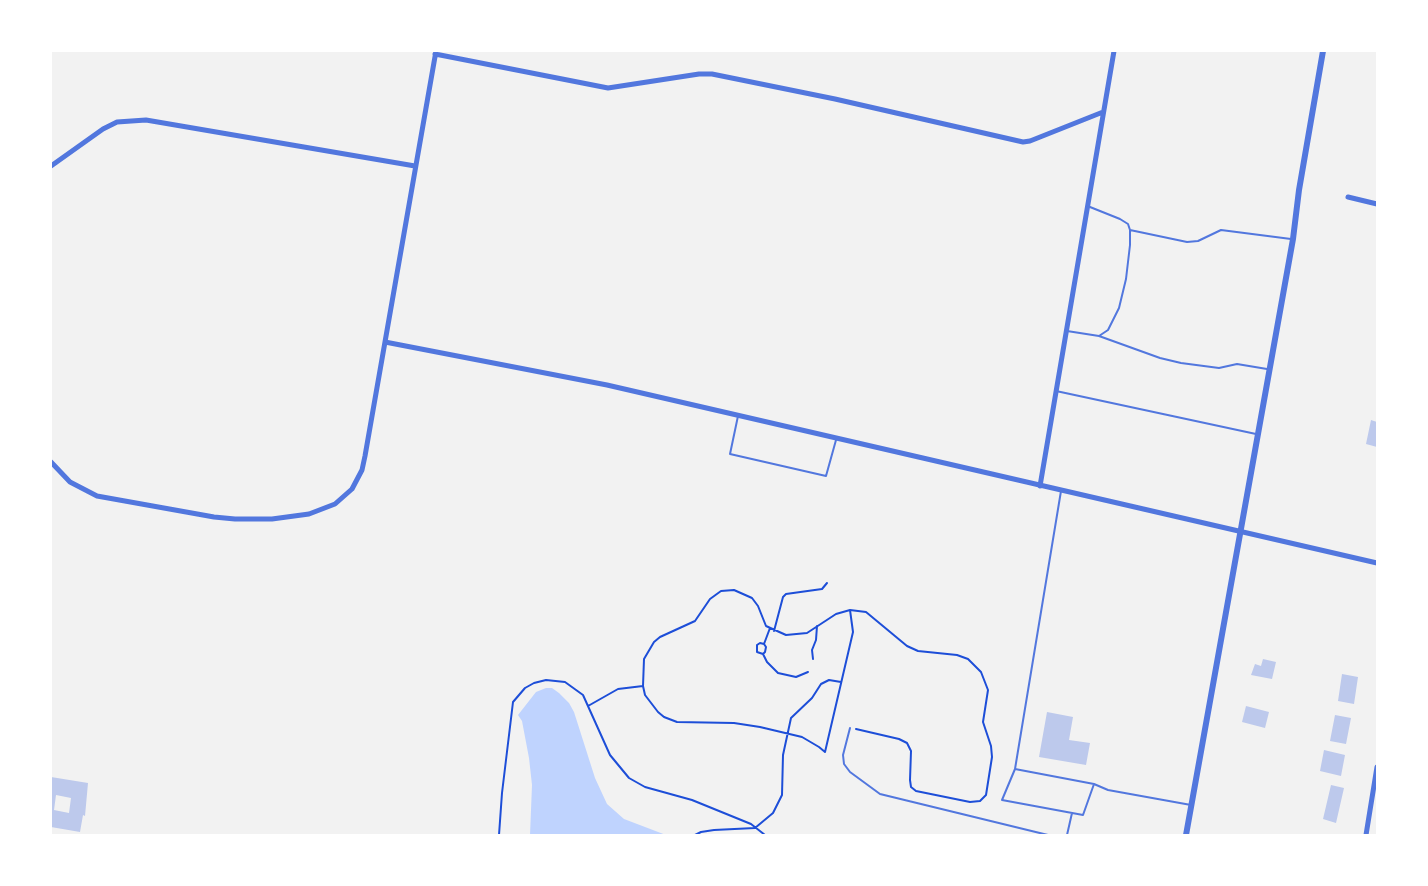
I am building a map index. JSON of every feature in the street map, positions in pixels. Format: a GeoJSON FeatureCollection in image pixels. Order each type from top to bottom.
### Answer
{"type":"FeatureCollection","features":[{"type":"Feature","properties":{"kind":"street"},"geometry":{"type":"LineString","coordinates":[[1040,486],[1114,51]]}},
{"type":"Feature","properties":{"kind":"street"},"geometry":{"type":"LineString","coordinates":[[1186,835],[1293,239],[1323,51]]}},
{"type":"Feature","properties":{"kind":"street"},"geometry":{"type":"LineString","coordinates":[[51,462],[70,482],[97,496],[214,517],[254,520],[293,517],[323,510],[345,496],[357,481],[365,456],[435,52],[608,88],[712,74],[835,99],[1023,142],[1103,112]]}},
{"type":"Feature","properties":{"kind":"street"},"geometry":{"type":"LineString","coordinates":[[51,166],[103,129],[117,122],[146,120],[415,166]]}},
{"type":"Feature","properties":{"kind":"street"},"geometry":{"type":"LineString","coordinates":[[1348,197],[1377,204]]}},
{"type":"Feature","properties":{"kind":"street"},"geometry":{"type":"LineString","coordinates":[[385,342],[607,385],[1377,563]]}},
{"type":"Feature","properties":{"kind":"street"},"geometry":{"type":"LineString","coordinates":[[1366,835],[1377,768]]}},
{"type":"Feature","properties":{"kind":"lane"},"geometry":{"type":"LineString","coordinates":[[1087,206],[1120,219],[1128,224],[1130,230],[1125,279],[1119,308],[1108,330],[1099,336]]}},
{"type":"Feature","properties":{"kind":"lane"},"geometry":{"type":"LineString","coordinates":[[1130,230],[1186,242],[1198,241],[1221,230],[1293,239]]}},
{"type":"Feature","properties":{"kind":"lane"},"geometry":{"type":"LineString","coordinates":[[1066,331],[1099,336],[1160,358],[1181,363],[1219,368],[1246,364],[1269,369]]}},
{"type":"Feature","properties":{"kind":"lane"},"geometry":{"type":"LineString","coordinates":[[1056,391],[1257,434]]}},
{"type":"Feature","properties":{"kind":"lane"},"geometry":{"type":"LineString","coordinates":[[738,416],[730,454],[826,476],[837,439]]}},
{"type":"Feature","properties":{"kind":"lane"},"geometry":{"type":"LineString","coordinates":[[1061,491],[1015,769],[1002,800],[1083,815],[1094,784]]}},
{"type":"Feature","properties":{"kind":"lane"},"geometry":{"type":"LineString","coordinates":[[850,728],[843,755],[844,764],[850,772],[880,794],[1048,835]]}},
{"type":"Feature","properties":{"kind":"lane"},"geometry":{"type":"LineString","coordinates":[[1015,769],[1094,784],[1108,790],[1191,805]]}},
{"type":"Feature","properties":{"kind":"lane"},"geometry":{"type":"LineString","coordinates":[[1067,835],[1072,813]]}},
{"type":"Feature","properties":{"kind":"path"},"geometry":{"type":"LineString","coordinates":[[774,631],[783,597],[786,594],[822,589],[827,584]]}},
{"type":"Feature","properties":{"kind":"path"},"geometry":{"type":"LineString","coordinates":[[850,610],[853,632],[825,752],[802,737],[734,723],[677,722],[658,712],[645,695],[643,686],[644,659],[654,642],[695,621],[710,599],[722,591],[734,590],[752,598],[766,626],[786,635],[807,633],[836,614],[850,610],[866,612],[907,646],[918,651],[957,655],[968,660],[981,672],[988,690],[983,722],[992,757],[986,795],[980,801],[970,802],[916,790],[911,787],[911,751],[907,743],[899,739],[850,728]]}},
{"type":"Feature","properties":{"kind":"path"},"geometry":{"type":"LineString","coordinates":[[813,659],[812,650],[816,640],[817,626]]}},
{"type":"Feature","properties":{"kind":"path"},"geometry":{"type":"LineString","coordinates":[[762,654],[770,628]]}},
{"type":"Feature","properties":{"kind":"path"},"geometry":{"type":"LineString","coordinates":[[764,644],[757,645],[757,652],[762,654],[778,673],[796,677],[808,672]]}},
{"type":"Feature","properties":{"kind":"path"},"geometry":{"type":"LineString","coordinates":[[499,835],[513,702],[525,688],[546,680],[565,682],[583,695],[610,755],[629,778],[645,787],[692,800],[751,824],[765,835]]}},
{"type":"Feature","properties":{"kind":"path"},"geometry":{"type":"LineString","coordinates":[[695,835],[714,830],[755,828],[773,813],[780,802],[784,780],[783,755],[791,718],[812,698],[821,684],[829,680],[841,682]]}},
{"type":"Feature","properties":{"kind":"path"},"geometry":{"type":"LineString","coordinates":[[588,706],[618,689],[643,686]]}},
{"type":"Feature","properties":{"kind":"water"},"geometry":{"type":"Polygon","coordinates":[[[552,688],[559,693],[574,712],[595,778],[607,804],[624,819],[666,835],[530,835],[532,785],[522,721],[518,715],[536,692],[552,688]]]}},
{"type":"Feature","properties":{"kind":"building"},"geometry":{"type":"Polygon","coordinates":[[[1371,420],[1377,422],[1377,447],[1366,444],[1371,420]]]}},
{"type":"Feature","properties":{"kind":"building"},"geometry":{"type":"Polygon","coordinates":[[[1263,659],[1276,662],[1272,679],[1251,675],[1255,664],[1261,666],[1263,659]]]}},
{"type":"Feature","properties":{"kind":"building"},"geometry":{"type":"Polygon","coordinates":[[[1342,674],[1358,677],[1354,704],[1338,701],[1342,674]]]}},
{"type":"Feature","properties":{"kind":"building"},"geometry":{"type":"Polygon","coordinates":[[[1246,706],[1269,712],[1265,728],[1242,722],[1246,706]]]}},
{"type":"Feature","properties":{"kind":"building"},"geometry":{"type":"Polygon","coordinates":[[[1047,712],[1073,717],[1069,740],[1090,743],[1086,765],[1039,757],[1047,712]]]}},
{"type":"Feature","properties":{"kind":"building"},"geometry":{"type":"Polygon","coordinates":[[[1335,715],[1351,718],[1346,744],[1330,741],[1335,715]]]}},
{"type":"Feature","properties":{"kind":"building"},"geometry":{"type":"Polygon","coordinates":[[[1324,750],[1345,755],[1341,776],[1320,771],[1324,750]]]}},
{"type":"Feature","properties":{"kind":"building"},"geometry":{"type":"Polygon","coordinates":[[[51,777],[88,783],[85,816],[83,815],[80,832],[51,827],[51,777]],[[56,795],[54,810],[69,813],[71,798],[56,795]]]}},
{"type":"Feature","properties":{"kind":"building"},"geometry":{"type":"Polygon","coordinates":[[[1331,785],[1344,788],[1336,823],[1323,819],[1331,785]]]}}]}
